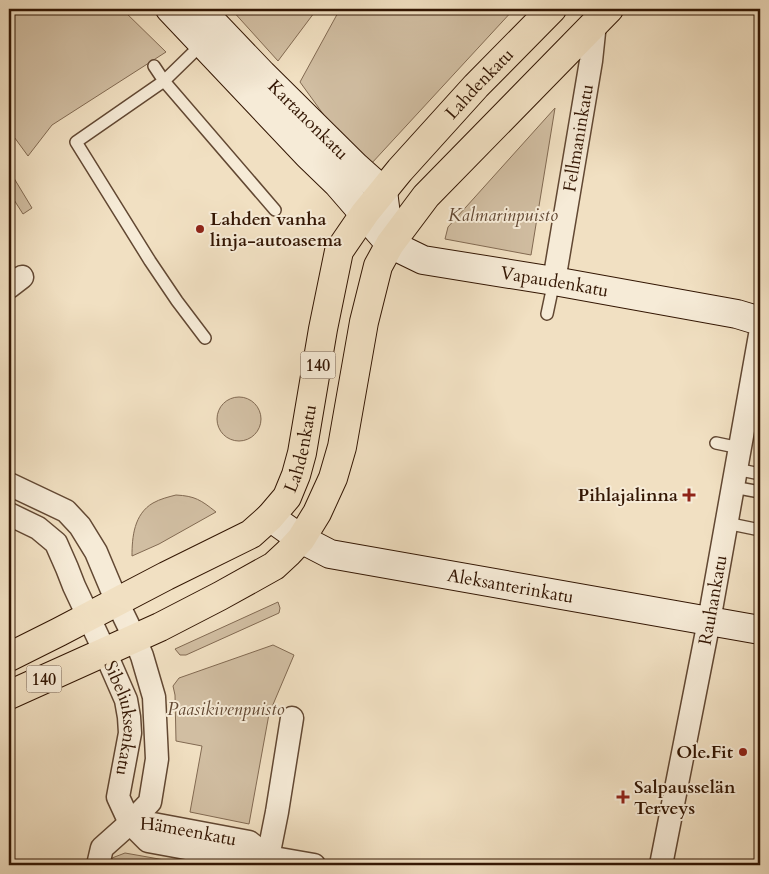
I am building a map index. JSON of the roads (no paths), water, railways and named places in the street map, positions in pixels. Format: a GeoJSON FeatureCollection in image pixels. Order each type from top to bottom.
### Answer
{"type":"FeatureCollection","features":[{"type":"Feature","properties":{"kind":"main road","name":"Kartanonkatu"},"geometry":{"type":"LineString","coordinates":[[170,9],[211,36],[262,74],[383,192]]}},
{"type":"Feature","properties":{"kind":"main road","name":"Kartanonkatu"},"geometry":{"type":"LineString","coordinates":[[200,9],[211,36],[365,213]]}},
{"type":"Feature","properties":{"kind":"main road","name":"Lahdenkatu"},"geometry":{"type":"LineString","coordinates":[[88,617],[251,534],[287,498],[302,453],[323,329],[339,251],[365,213],[400,170],[476,86],[552,9]]}},
{"type":"Feature","properties":{"kind":"main road","name":"Lahdenkatu"},"geometry":{"type":"LineString","coordinates":[[147,633],[274,566],[301,539],[317,513],[333,478],[342,447],[364,322],[378,266],[390,244],[426,196],[602,16]]}},
{"type":"Feature","properties":{"kind":"main road"},"geometry":{"type":"LineString","coordinates":[[383,192],[390,244]]}},
{"type":"Feature","properties":{"kind":"main road","name":"Vapaudenkatu"},"geometry":{"type":"LineString","coordinates":[[365,213],[390,244],[423,260],[554,281],[737,314],[760,320]]}},
{"type":"Feature","properties":{"kind":"main road","name":"Aleksanterinkatu"},"geometry":{"type":"LineString","coordinates":[[270,517],[301,539],[330,554],[760,630]]}},
{"type":"Feature","properties":{"kind":"main road","name":"140"},"geometry":{"type":"LineString","coordinates":[[9,657],[88,617]]}},
{"type":"Feature","properties":{"kind":"main road","name":"140"},"geometry":{"type":"LineString","coordinates":[[9,695],[147,633]]}},
{"type":"Feature","properties":{"kind":"street","name":"Fellmaninkatu"},"geometry":{"type":"LineString","coordinates":[[554,281],[591,61],[602,16]]}},
{"type":"Feature","properties":{"kind":"street","name":"Rauhankatu"},"geometry":{"type":"LineString","coordinates":[[661,865],[709,621],[760,335]]}},
{"type":"Feature","properties":{"kind":"street","name":"Sibeliuksenkatu"},"geometry":{"type":"LineString","coordinates":[[9,484],[66,511],[80,526],[96,552],[117,602],[147,633],[142,656],[154,697],[157,759],[150,802],[130,824],[102,848],[98,865]]}},
{"type":"Feature","properties":{"kind":"street","name":"Sibeliuksenkatu"},"geometry":{"type":"LineString","coordinates":[[9,514],[38,528],[56,543],[126,700],[130,733],[118,797],[130,824]]}},
{"type":"Feature","properties":{"kind":"street"},"geometry":{"type":"LineString","coordinates":[[269,861],[292,718]]}},
{"type":"Feature","properties":{"kind":"street","name":"Hämeenkatu"},"geometry":{"type":"LineString","coordinates":[[130,824],[153,824],[248,842],[269,861],[314,865]]}},
{"type":"Feature","properties":{"kind":"lane"},"geometry":{"type":"LineString","coordinates":[[206,338],[177,301],[150,261],[76,142],[164,81],[211,36]]}},
{"type":"Feature","properties":{"kind":"lane"},"geometry":{"type":"LineString","coordinates":[[154,66],[164,81],[275,210]]}},
{"type":"Feature","properties":{"kind":"lane"},"geometry":{"type":"LineString","coordinates":[[547,314],[554,281]]}},
{"type":"Feature","properties":{"kind":"lane"},"geometry":{"type":"LineString","coordinates":[[716,443],[736,468],[760,492]]}},
{"type":"Feature","properties":{"kind":"lane"},"geometry":{"type":"LineString","coordinates":[[736,468],[760,474]]}},
{"type":"Feature","properties":{"kind":"lane"},"geometry":{"type":"LineString","coordinates":[[726,523],[760,530]]}},
{"type":"Feature","properties":{"kind":"place","name":"Lahden vanha linja-autoasema"},"geometry":{"type":"Point","coordinates":[200,229]}},
{"type":"Feature","properties":{"kind":"place","name":"Pihlajalinna"},"geometry":{"type":"Point","coordinates":[689,495]}},
{"type":"Feature","properties":{"kind":"place","name":"Ole.Fit"},"geometry":{"type":"Point","coordinates":[743,752]}},
{"type":"Feature","properties":{"kind":"place","name":"Salpausselän Terveys"},"geometry":{"type":"Point","coordinates":[623,797]}},
{"type":"Feature","properties":{"kind":"park label","name":"Kalmarinpuisto"},"geometry":{"type":"Point","coordinates":[503,215]}},
{"type":"Feature","properties":{"kind":"park label","name":"Paasikivenpuisto"},"geometry":{"type":"Point","coordinates":[226,709]}}]}
